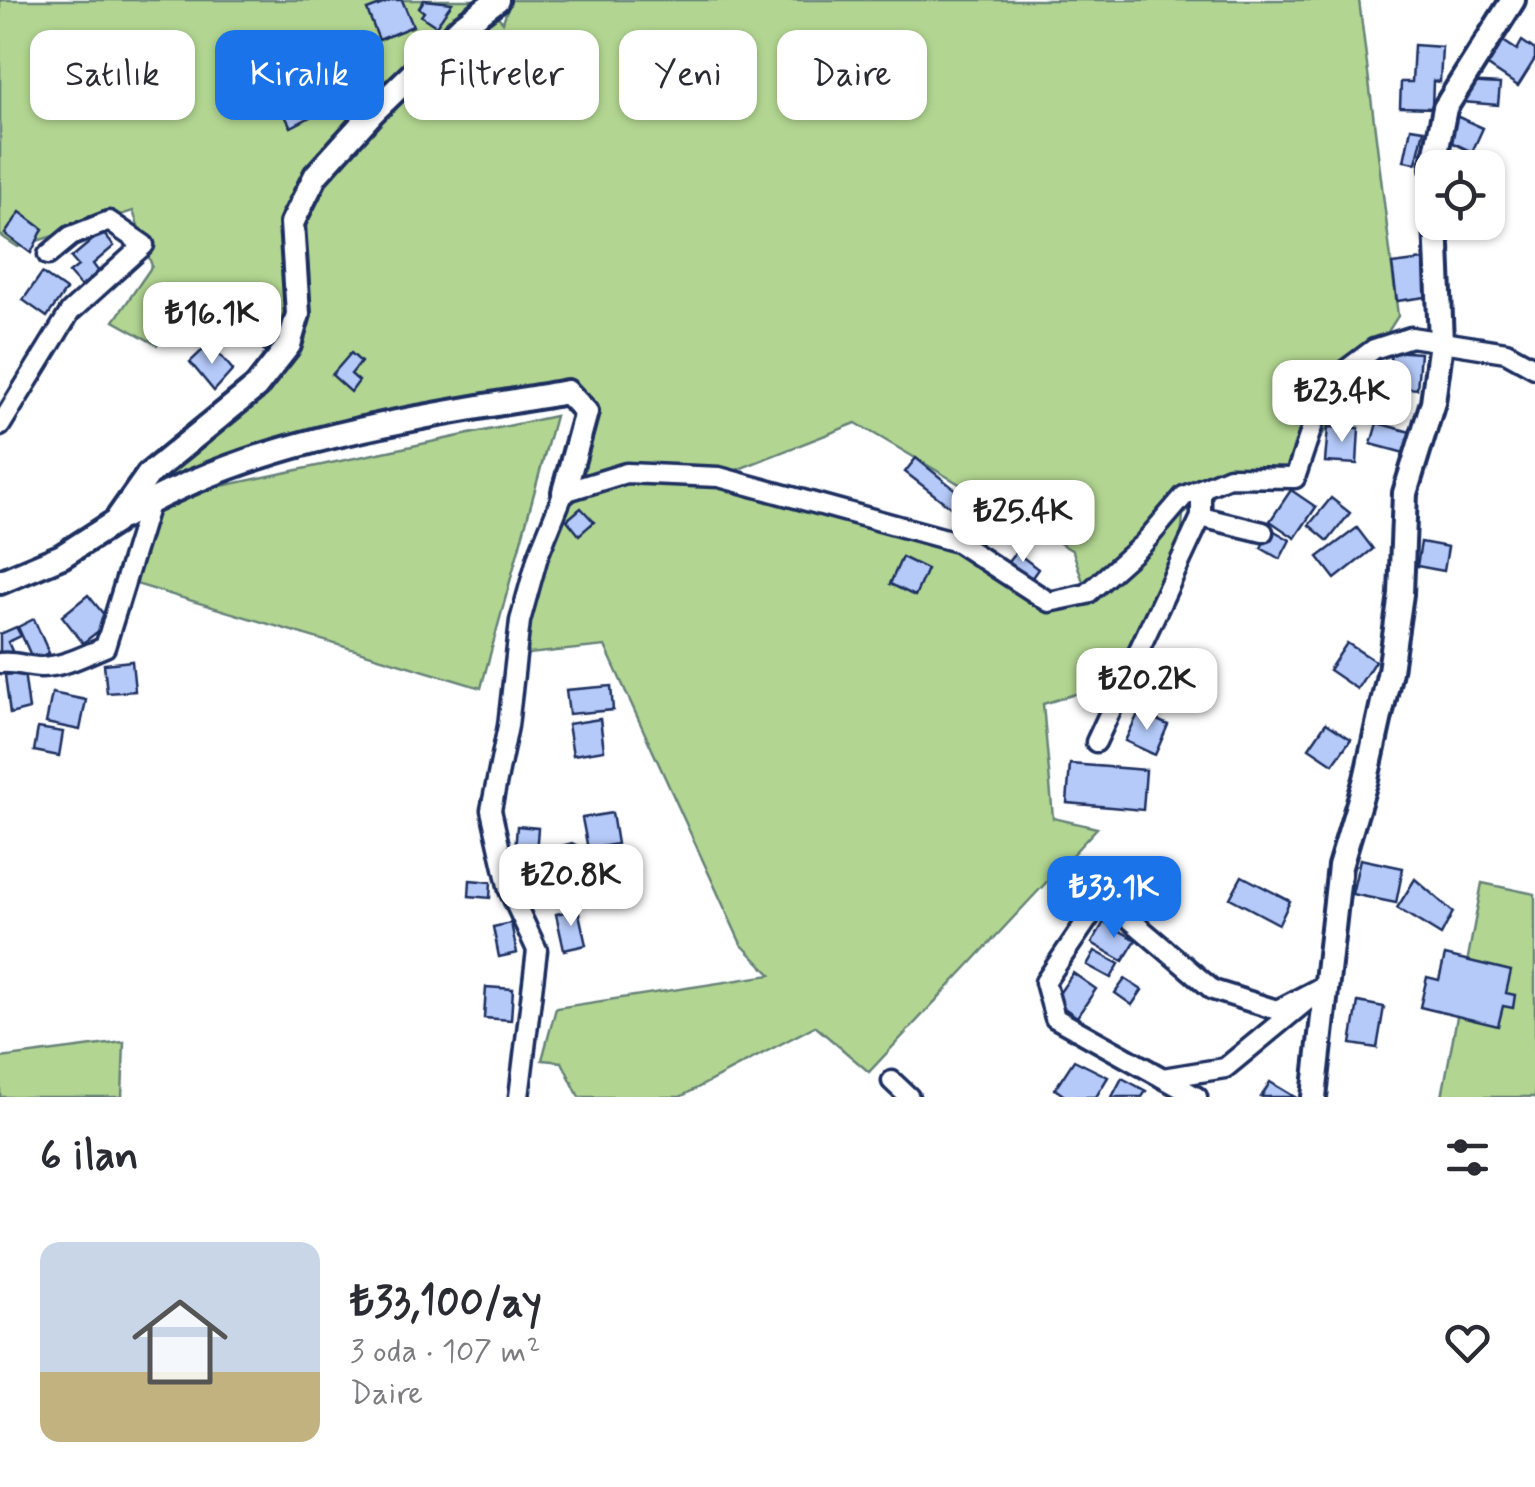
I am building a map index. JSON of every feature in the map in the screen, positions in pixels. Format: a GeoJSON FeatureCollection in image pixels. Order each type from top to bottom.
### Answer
{"type":"FeatureCollection","features":[{"type":"Feature","properties":{"kind":"street"},"geometry":{"type":"LineString","coordinates":[[116,522],[148,475],[256,387],[289,344],[298,314],[292,223],[316,175],[373,112],[462,26],[497,0]]}},
{"type":"Feature","properties":{"kind":"street"},"geometry":{"type":"LineString","coordinates":[[1437,150],[1445,108],[1513,0]]}},
{"type":"Feature","properties":{"kind":"street"},"geometry":{"type":"LineString","coordinates":[[0,426],[70,312],[144,245],[109,221],[71,236],[48,255]]}},
{"type":"Feature","properties":{"kind":"street"},"geometry":{"type":"LineString","coordinates":[[1314,1097],[1340,866],[1366,778],[1390,670],[1401,594],[1404,493],[1433,402],[1441,342],[1437,240]]}},
{"type":"Feature","properties":{"kind":"street"},"geometry":{"type":"LineString","coordinates":[[564,492],[626,473],[719,477],[957,542],[1049,602],[1087,594],[1143,544],[1184,496],[1229,477],[1295,478],[1326,386],[1374,349],[1411,337],[1506,352],[1535,368]]}},
{"type":"Feature","properties":{"kind":"street"},"geometry":{"type":"LineString","coordinates":[[0,582],[62,556],[150,501],[285,449],[408,420],[567,392],[586,412],[564,492],[538,556],[520,621],[508,726],[491,810],[509,890],[537,950],[520,1097]]}},
{"type":"Feature","properties":{"kind":"street"},"geometry":{"type":"LineString","coordinates":[[1096,742],[1201,516],[1201,488]]}},
{"type":"Feature","properties":{"kind":"street"},"geometry":{"type":"LineString","coordinates":[[0,663],[16,660],[38,667],[66,663],[105,647],[150,501]]}},
{"type":"Feature","properties":{"kind":"street"},"geometry":{"type":"LineString","coordinates":[[1201,516],[1263,532]]}},
{"type":"Feature","properties":{"kind":"street"},"geometry":{"type":"LineString","coordinates":[[1197,1097],[1055,1018],[1046,982],[1096,907],[1119,910],[1213,990],[1277,1010],[1327,984]]}},
{"type":"Feature","properties":{"kind":"street"},"geometry":{"type":"LineString","coordinates":[[1163,1078],[1226,1068],[1327,984]]}},
{"type":"Feature","properties":{"kind":"street"},"geometry":{"type":"LineString","coordinates":[[892,1081],[909,1097]]}},
{"type":"Feature","properties":{"kind":"green space"},"geometry":{"type":"Polygon","coordinates":[[[0,0],[482,0],[503,22],[510,0],[1359,0],[1398,316],[1295,478],[1229,477],[1183,515],[1179,565],[1108,684],[1043,704],[1053,818],[1097,828],[869,1072],[815,1026],[680,1097],[579,1097],[562,1062],[542,1060],[556,1008],[771,975],[741,944],[605,646],[529,654],[520,621],[564,492],[607,477],[568,477],[586,411],[567,392],[357,432],[130,501],[277,360],[201,292],[157,345],[114,321],[152,266],[133,211],[18,247],[0,235],[0,0]],[[856,423],[721,476],[957,542],[1049,602],[1087,594],[1073,551],[856,423]]]}},
{"type":"Feature","properties":{"kind":"green space"},"geometry":{"type":"Polygon","coordinates":[[[555,416],[481,688],[126,581],[150,501],[555,416]]]}},
{"type":"Feature","properties":{"kind":"green space"},"geometry":{"type":"Polygon","coordinates":[[[1482,883],[1535,894],[1535,1097],[1442,1097],[1482,883]]]}},
{"type":"Feature","properties":{"kind":"green space"},"geometry":{"type":"Polygon","coordinates":[[[124,1042],[122,1097],[0,1097],[0,1058],[124,1042]]]}},
{"type":"Feature","properties":{"kind":"building"},"geometry":{"type":"Polygon","coordinates":[[[402,0],[413,26],[384,38],[384,30],[375,30],[367,10],[402,0]]]}},
{"type":"Feature","properties":{"kind":"building"},"geometry":{"type":"Polygon","coordinates":[[[424,0],[452,3],[436,26],[421,16],[424,12],[419,8],[424,0]]]}},
{"type":"Feature","properties":{"kind":"building"},"geometry":{"type":"Polygon","coordinates":[[[1497,37],[1517,50],[1522,41],[1535,50],[1535,59],[1518,86],[1482,62],[1497,37]]]}},
{"type":"Feature","properties":{"kind":"building"},"geometry":{"type":"Polygon","coordinates":[[[1414,45],[1442,47],[1440,82],[1433,81],[1432,108],[1400,107],[1401,82],[1412,82],[1414,45]]]}},
{"type":"Feature","properties":{"kind":"building"},"geometry":{"type":"Polygon","coordinates":[[[1465,82],[1500,84],[1498,105],[1463,102],[1465,82]]]}},
{"type":"Feature","properties":{"kind":"building"},"geometry":{"type":"Polygon","coordinates":[[[1456,116],[1483,128],[1473,150],[1445,139],[1456,116]]]}},
{"type":"Feature","properties":{"kind":"building"},"geometry":{"type":"Polygon","coordinates":[[[1411,128],[1424,130],[1419,150],[1415,150],[1415,163],[1404,161],[1411,128]]]}},
{"type":"Feature","properties":{"kind":"building"},"geometry":{"type":"Polygon","coordinates":[[[20,212],[43,229],[31,253],[5,234],[20,212]]]}},
{"type":"Feature","properties":{"kind":"building"},"geometry":{"type":"Polygon","coordinates":[[[102,232],[114,246],[93,264],[102,276],[85,291],[69,273],[78,266],[71,258],[102,232]]]}},
{"type":"Feature","properties":{"kind":"building"},"geometry":{"type":"Polygon","coordinates":[[[1424,260],[1433,296],[1397,301],[1392,264],[1424,260]]]}},
{"type":"Feature","properties":{"kind":"building"},"geometry":{"type":"Polygon","coordinates":[[[42,273],[66,290],[47,317],[23,300],[42,273]]]}},
{"type":"Feature","properties":{"kind":"building"},"geometry":{"type":"Polygon","coordinates":[[[264,321],[284,336],[271,355],[250,340],[264,321]]]}},
{"type":"Feature","properties":{"kind":"building"},"geometry":{"type":"Polygon","coordinates":[[[210,343],[233,370],[214,391],[190,362],[210,343]]]}},
{"type":"Feature","properties":{"kind":"building"},"geometry":{"type":"Polygon","coordinates":[[[1391,351],[1420,353],[1417,389],[1388,386],[1391,351]]]}},
{"type":"Feature","properties":{"kind":"building"},"geometry":{"type":"Polygon","coordinates":[[[351,353],[361,362],[351,374],[359,381],[351,392],[332,375],[351,353]]]}},
{"type":"Feature","properties":{"kind":"building"},"geometry":{"type":"Polygon","coordinates":[[[1338,381],[1368,381],[1368,402],[1339,403],[1338,381]]]}},
{"type":"Feature","properties":{"kind":"building"},"geometry":{"type":"Polygon","coordinates":[[[1377,423],[1414,433],[1408,454],[1371,444],[1377,423]]]}},
{"type":"Feature","properties":{"kind":"building"},"geometry":{"type":"Polygon","coordinates":[[[1328,427],[1359,428],[1357,464],[1325,462],[1328,427]]]}},
{"type":"Feature","properties":{"kind":"building"},"geometry":{"type":"Polygon","coordinates":[[[916,458],[972,503],[962,516],[905,472],[916,458]]]}},
{"type":"Feature","properties":{"kind":"building"},"geometry":{"type":"Polygon","coordinates":[[[1291,490],[1316,507],[1295,538],[1270,521],[1291,490]]]}},
{"type":"Feature","properties":{"kind":"building"},"geometry":{"type":"Polygon","coordinates":[[[1331,498],[1350,513],[1328,541],[1309,525],[1331,498]]]}},
{"type":"Feature","properties":{"kind":"building"},"geometry":{"type":"Polygon","coordinates":[[[581,508],[594,522],[579,535],[567,520],[581,508]]]}},
{"type":"Feature","properties":{"kind":"building"},"geometry":{"type":"Polygon","coordinates":[[[1357,528],[1373,549],[1335,579],[1318,557],[1357,528]]]}},
{"type":"Feature","properties":{"kind":"building"},"geometry":{"type":"Polygon","coordinates":[[[1271,529],[1290,540],[1280,559],[1261,548],[1271,529]]]}},
{"type":"Feature","properties":{"kind":"building"},"geometry":{"type":"Polygon","coordinates":[[[1421,542],[1448,547],[1444,571],[1417,566],[1421,542]]]}},
{"type":"Feature","properties":{"kind":"building"},"geometry":{"type":"Polygon","coordinates":[[[1016,552],[1038,569],[1031,579],[1008,562],[1016,552]]]}},
{"type":"Feature","properties":{"kind":"building"},"geometry":{"type":"Polygon","coordinates":[[[902,557],[927,569],[915,596],[890,584],[902,557]]]}},
{"type":"Feature","properties":{"kind":"building"},"geometry":{"type":"Polygon","coordinates":[[[88,595],[110,622],[83,643],[62,616],[88,595]]]}},
{"type":"Feature","properties":{"kind":"building"},"geometry":{"type":"Polygon","coordinates":[[[34,619],[49,653],[33,660],[18,627],[34,619]]]}},
{"type":"Feature","properties":{"kind":"building"},"geometry":{"type":"Polygon","coordinates":[[[16,627],[21,636],[8,642],[12,651],[0,657],[0,634],[16,627]]]}},
{"type":"Feature","properties":{"kind":"building"},"geometry":{"type":"Polygon","coordinates":[[[1347,643],[1375,661],[1357,689],[1329,670],[1347,643]]]}},
{"type":"Feature","properties":{"kind":"building"},"geometry":{"type":"Polygon","coordinates":[[[132,661],[135,691],[107,693],[104,664],[132,661]]]}},
{"type":"Feature","properties":{"kind":"building"},"geometry":{"type":"Polygon","coordinates":[[[24,672],[29,709],[10,714],[5,675],[24,672]]]}},
{"type":"Feature","properties":{"kind":"building"},"geometry":{"type":"Polygon","coordinates":[[[611,686],[613,710],[569,714],[566,690],[611,686]]]}},
{"type":"Feature","properties":{"kind":"building"},"geometry":{"type":"Polygon","coordinates":[[[52,693],[86,700],[80,730],[46,723],[52,693]]]}},
{"type":"Feature","properties":{"kind":"building"},"geometry":{"type":"Polygon","coordinates":[[[1139,712],[1168,725],[1155,755],[1125,741],[1139,712]]]}},
{"type":"Feature","properties":{"kind":"building"},"geometry":{"type":"Polygon","coordinates":[[[600,719],[604,750],[573,755],[568,724],[600,719]]]}},
{"type":"Feature","properties":{"kind":"building"},"geometry":{"type":"Polygon","coordinates":[[[1326,723],[1351,739],[1333,764],[1309,748],[1326,723]]]}},
{"type":"Feature","properties":{"kind":"building"},"geometry":{"type":"Polygon","coordinates":[[[38,728],[63,732],[59,756],[34,751],[38,728]]]}},
{"type":"Feature","properties":{"kind":"building"},"geometry":{"type":"Polygon","coordinates":[[[1070,764],[1146,770],[1143,810],[1067,803],[1070,764]]]}},
{"type":"Feature","properties":{"kind":"building"},"geometry":{"type":"Polygon","coordinates":[[[612,813],[617,844],[588,849],[582,818],[612,813]]]}},
{"type":"Feature","properties":{"kind":"building"},"geometry":{"type":"Polygon","coordinates":[[[517,826],[538,828],[535,866],[514,864],[517,826]]]}},
{"type":"Feature","properties":{"kind":"building"},"geometry":{"type":"Polygon","coordinates":[[[572,843],[578,846],[585,872],[561,878],[558,847],[572,843]]]}},
{"type":"Feature","properties":{"kind":"building"},"geometry":{"type":"Polygon","coordinates":[[[1360,859],[1403,868],[1396,903],[1352,894],[1360,859]]]}},
{"type":"Feature","properties":{"kind":"building"},"geometry":{"type":"Polygon","coordinates":[[[1242,876],[1290,901],[1279,924],[1230,898],[1242,876]]]}},
{"type":"Feature","properties":{"kind":"building"},"geometry":{"type":"Polygon","coordinates":[[[1415,879],[1453,912],[1441,935],[1397,908],[1415,879]]]}},
{"type":"Feature","properties":{"kind":"building"},"geometry":{"type":"Polygon","coordinates":[[[470,880],[491,882],[490,898],[469,896],[470,880]]]}},
{"type":"Feature","properties":{"kind":"building"},"geometry":{"type":"Polygon","coordinates":[[[578,909],[586,945],[564,950],[556,914],[578,909]]]}},
{"type":"Feature","properties":{"kind":"building"},"geometry":{"type":"Polygon","coordinates":[[[1104,922],[1136,940],[1123,961],[1092,943],[1104,922]]]}},
{"type":"Feature","properties":{"kind":"building"},"geometry":{"type":"Polygon","coordinates":[[[511,923],[517,953],[499,957],[493,927],[511,923]]]}},
{"type":"Feature","properties":{"kind":"building"},"geometry":{"type":"Polygon","coordinates":[[[1095,951],[1119,964],[1111,978],[1087,965],[1095,951]]]}},
{"type":"Feature","properties":{"kind":"building"},"geometry":{"type":"Polygon","coordinates":[[[1445,955],[1511,971],[1506,993],[1515,995],[1513,1008],[1503,1006],[1498,1026],[1420,1007],[1427,977],[1439,980],[1445,955]]]}},
{"type":"Feature","properties":{"kind":"building"},"geometry":{"type":"Polygon","coordinates":[[[1073,973],[1096,989],[1077,1017],[1054,1001],[1073,973]]]}},
{"type":"Feature","properties":{"kind":"building"},"geometry":{"type":"Polygon","coordinates":[[[1125,979],[1142,990],[1132,1005],[1115,993],[1125,979]]]}},
{"type":"Feature","properties":{"kind":"building"},"geometry":{"type":"Polygon","coordinates":[[[486,987],[513,989],[511,1020],[484,1018],[486,987]]]}},
{"type":"Feature","properties":{"kind":"building"},"geometry":{"type":"Polygon","coordinates":[[[1358,1002],[1384,1007],[1377,1048],[1351,1044],[1358,1002]]]}},
{"type":"Feature","properties":{"kind":"building"},"geometry":{"type":"Polygon","coordinates":[[[1074,1060],[1108,1077],[1096,1097],[1066,1097],[1055,1089],[1074,1060]]]}},
{"type":"Feature","properties":{"kind":"building"},"geometry":{"type":"Polygon","coordinates":[[[1122,1078],[1146,1091],[1142,1097],[1112,1097],[1122,1078]]]}},
{"type":"Feature","properties":{"kind":"building"},"geometry":{"type":"Polygon","coordinates":[[[1270,1082],[1295,1097],[1261,1097],[1270,1082]]]}}]}
